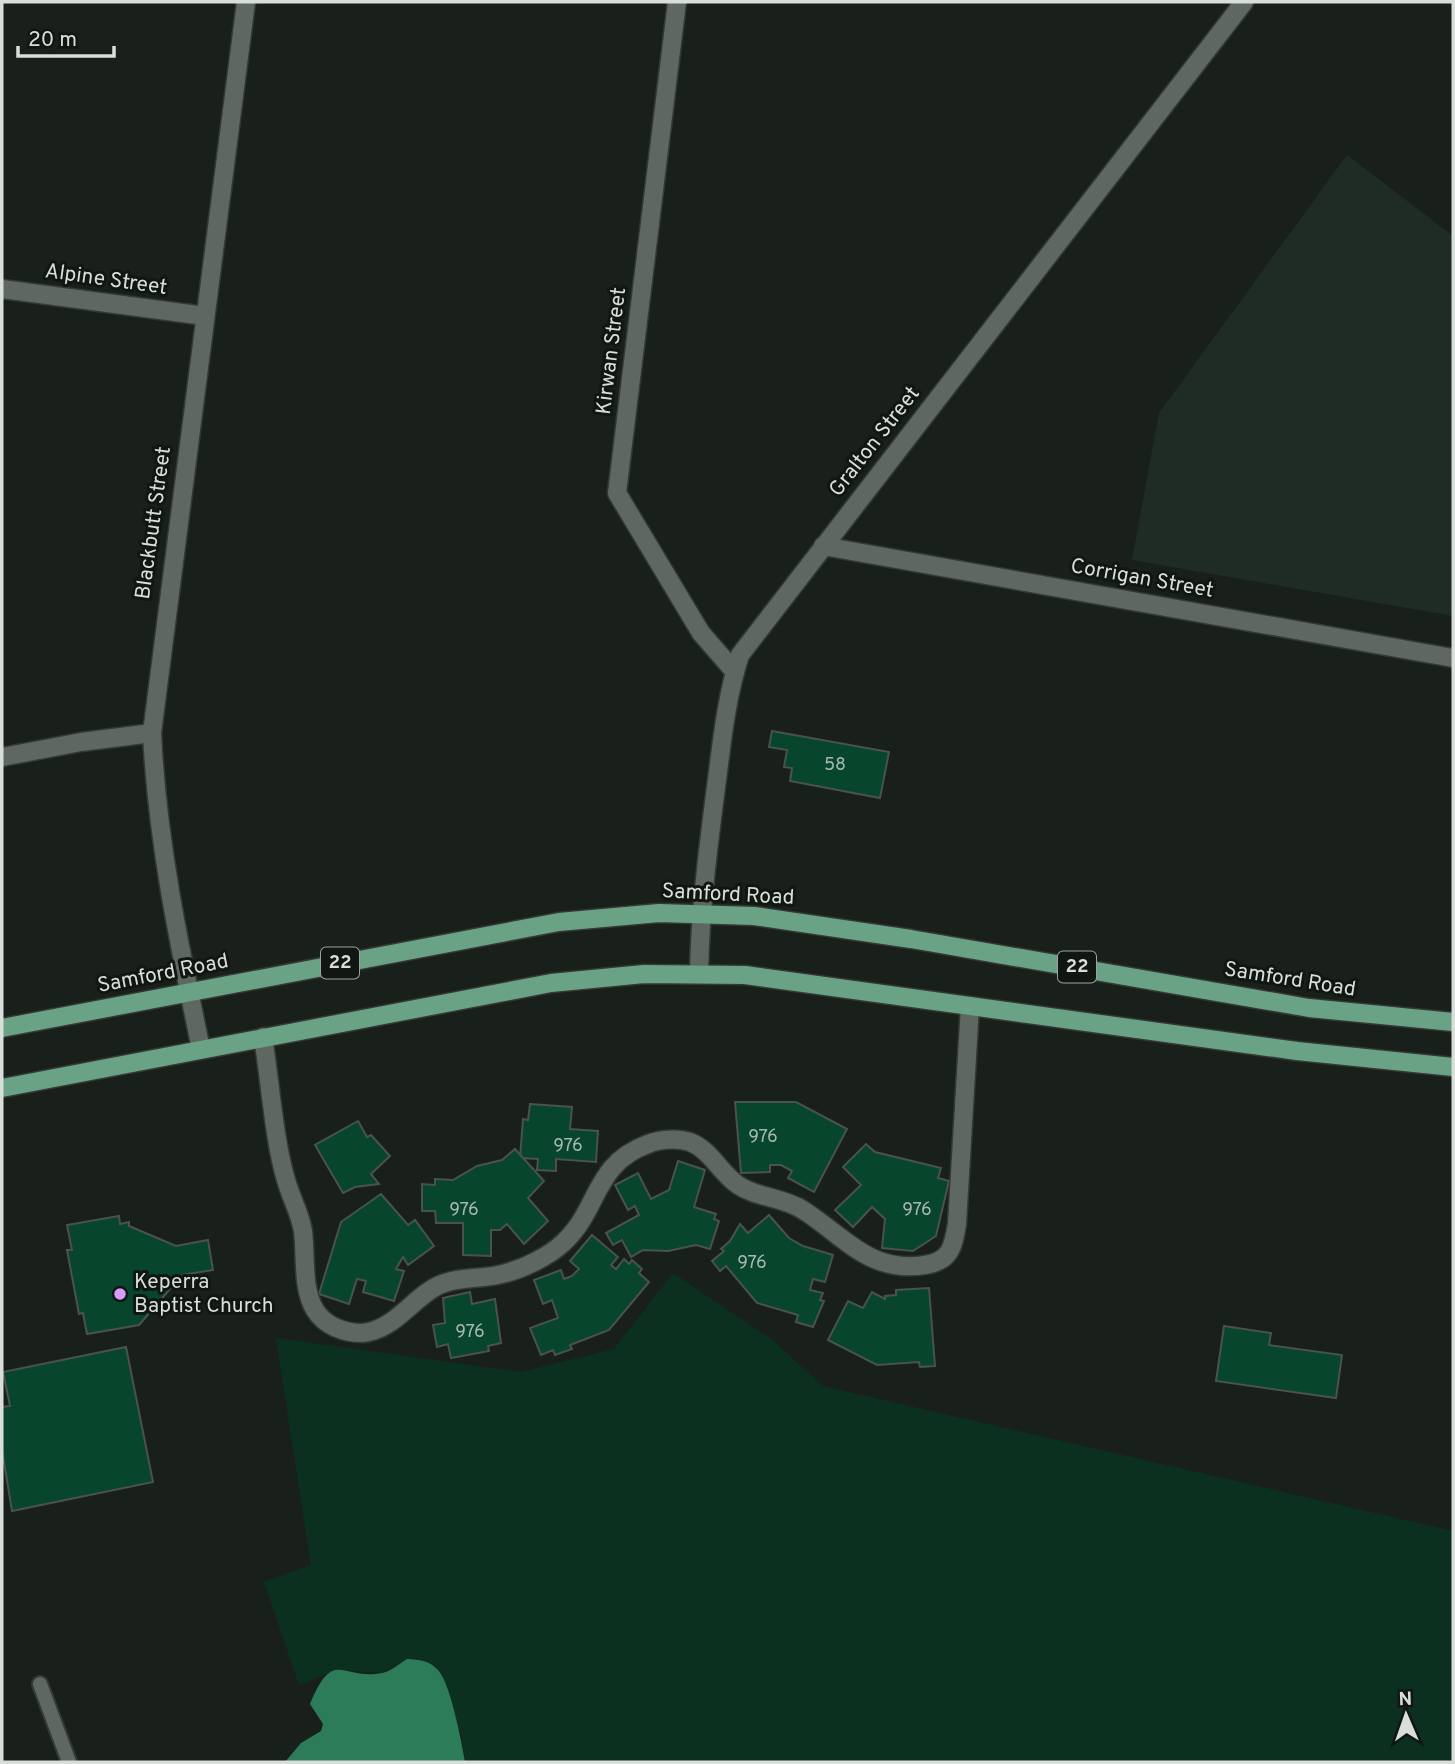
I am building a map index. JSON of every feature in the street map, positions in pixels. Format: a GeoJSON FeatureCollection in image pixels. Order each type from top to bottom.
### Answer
{"type":"FeatureCollection","features":[{"type":"Feature","properties":{"kind":"main road","name":"Samford Road"},"geometry":{"type":"LineString","coordinates":[[2,1028],[559,922],[610,916],[700,913],[754,916],[911,939],[1309,1008],[1453,1022]]}},
{"type":"Feature","properties":{"kind":"main road"},"geometry":{"type":"LineString","coordinates":[[2,1088],[551,983],[600,976],[699,974],[809,982],[1297,1051],[1453,1067]]}},
{"type":"Feature","properties":{"kind":"street","name":"Blackbutt Street"},"geometry":{"type":"LineString","coordinates":[[201,1049],[155,802],[152,733],[246,2]]}},
{"type":"Feature","properties":{"kind":"street","name":"Kirwan Street"},"geometry":{"type":"LineString","coordinates":[[677,2],[617,493],[701,633],[735,672]]}},
{"type":"Feature","properties":{"kind":"street","name":"Gralton Street"},"geometry":{"type":"LineString","coordinates":[[699,974],[700,913],[724,727],[735,672],[749,641],[1244,2]]}},
{"type":"Feature","properties":{"kind":"street","name":"Alpine Street"},"geometry":{"type":"LineString","coordinates":[[2,289],[205,316]]}},
{"type":"Feature","properties":{"kind":"street","name":"Corrigan Street"},"geometry":{"type":"LineString","coordinates":[[823,546],[1453,658]]}},
{"type":"Feature","properties":{"kind":"street"},"geometry":{"type":"LineString","coordinates":[[2,757],[81,742],[152,733]]}},
{"type":"Feature","properties":{"kind":"street"},"geometry":{"type":"LineString","coordinates":[[263,1037],[286,1179],[303,1230],[308,1292],[315,1310],[328,1324],[343,1331],[362,1333],[382,1328],[429,1290],[444,1282],[505,1274],[563,1243],[584,1215],[604,1175],[632,1149],[653,1142],[671,1140],[696,1146],[741,1186],[804,1211],[867,1258],[901,1266],[933,1264],[946,1258],[953,1248],[957,1224],[970,1006]]}},
{"type":"Feature","properties":{"kind":"lane"},"geometry":{"type":"LineString","coordinates":[[40,1684],[69,1762]]}},
{"type":"Feature","properties":{"kind":"shaded area"},"geometry":{"type":"Polygon","coordinates":[[[1347,155],[1453,236],[1453,616],[1132,560],[1159,413],[1347,155]]]}},
{"type":"Feature","properties":{"kind":"shaded area"},"geometry":{"type":"Polygon","coordinates":[[[673,1273],[771,1339],[823,1386],[1453,1531],[1453,1762],[465,1762],[461,1733],[407,1659],[383,1673],[337,1670],[299,1685],[264,1582],[311,1565],[276,1338],[521,1372],[614,1349],[673,1273]]]}},
{"type":"Feature","properties":{"kind":"shaded area"},"geometry":{"type":"Polygon","coordinates":[[[407,1659],[427,1662],[442,1675],[455,1713],[465,1762],[285,1762],[301,1743],[321,1731],[323,1724],[310,1704],[326,1676],[340,1670],[382,1673],[407,1659]]]}},
{"type":"Feature","properties":{"kind":"building"},"geometry":{"type":"Polygon","coordinates":[[[772,731],[889,752],[880,798],[790,781],[792,768],[784,767],[787,750],[769,747],[772,731]]]}},
{"type":"Feature","properties":{"kind":"building"},"geometry":{"type":"Polygon","coordinates":[[[735,1102],[796,1102],[847,1129],[814,1192],[788,1178],[792,1171],[781,1165],[770,1165],[770,1172],[741,1173],[735,1102]]]}},
{"type":"Feature","properties":{"kind":"building"},"geometry":{"type":"Polygon","coordinates":[[[530,1104],[572,1107],[570,1129],[598,1131],[596,1162],[556,1159],[556,1171],[537,1170],[538,1159],[520,1158],[523,1119],[528,1120],[530,1104]]]}},
{"type":"Feature","properties":{"kind":"building"},"geometry":{"type":"Polygon","coordinates":[[[358,1121],[367,1137],[371,1135],[390,1156],[371,1174],[379,1184],[355,1187],[343,1193],[315,1145],[358,1121]]]}},
{"type":"Feature","properties":{"kind":"building"},"geometry":{"type":"Polygon","coordinates":[[[866,1144],[875,1152],[941,1168],[938,1178],[949,1181],[936,1236],[913,1251],[882,1248],[885,1219],[872,1207],[853,1227],[835,1210],[861,1185],[843,1167],[866,1144]]]}},
{"type":"Feature","properties":{"kind":"building"},"geometry":{"type":"Polygon","coordinates":[[[515,1149],[544,1181],[528,1198],[548,1221],[524,1244],[507,1224],[500,1230],[491,1230],[491,1256],[463,1255],[463,1223],[436,1223],[435,1211],[422,1211],[422,1184],[435,1185],[435,1179],[453,1180],[477,1166],[502,1160],[515,1149]]]}},
{"type":"Feature","properties":{"kind":"building"},"geometry":{"type":"Polygon","coordinates":[[[678,1161],[705,1170],[694,1207],[716,1214],[714,1219],[719,1221],[710,1249],[696,1245],[668,1251],[643,1250],[631,1257],[622,1240],[613,1245],[606,1233],[639,1215],[635,1206],[628,1210],[615,1185],[638,1173],[651,1199],[669,1190],[678,1161]]]}},
{"type":"Feature","properties":{"kind":"building"},"geometry":{"type":"Polygon","coordinates":[[[381,1194],[408,1225],[415,1220],[434,1246],[408,1265],[403,1257],[396,1269],[404,1271],[394,1301],[363,1292],[366,1281],[357,1279],[349,1304],[319,1294],[341,1222],[381,1194]]]}},
{"type":"Feature","properties":{"kind":"building"},"geometry":{"type":"Polygon","coordinates":[[[769,1215],[789,1238],[803,1246],[833,1255],[825,1282],[813,1279],[810,1290],[823,1293],[820,1300],[824,1301],[813,1327],[796,1322],[798,1315],[757,1303],[726,1266],[720,1271],[712,1261],[724,1251],[721,1249],[730,1241],[740,1224],[748,1233],[769,1215]]]}},
{"type":"Feature","properties":{"kind":"building","name":"Keperra Baptist Church"},"geometry":{"type":"Polygon","coordinates":[[[119,1216],[120,1224],[129,1222],[129,1226],[176,1246],[208,1240],[213,1270],[182,1275],[139,1325],[87,1334],[83,1313],[79,1314],[67,1250],[72,1250],[67,1225],[119,1216]]]}},
{"type":"Feature","properties":{"kind":"building"},"geometry":{"type":"Polygon","coordinates":[[[592,1235],[618,1257],[611,1265],[616,1269],[624,1259],[629,1264],[632,1260],[642,1269],[639,1273],[649,1282],[609,1330],[570,1345],[572,1349],[555,1355],[553,1350],[541,1355],[530,1328],[558,1318],[552,1300],[543,1304],[534,1280],[561,1270],[564,1279],[572,1276],[579,1269],[570,1261],[592,1235]]]}},
{"type":"Feature","properties":{"kind":"building"},"geometry":{"type":"Polygon","coordinates":[[[929,1288],[935,1366],[920,1367],[919,1362],[877,1365],[828,1340],[848,1301],[863,1308],[872,1292],[885,1299],[885,1296],[896,1295],[896,1290],[929,1288]]]}},
{"type":"Feature","properties":{"kind":"building"},"geometry":{"type":"Polygon","coordinates":[[[470,1292],[472,1304],[495,1299],[501,1343],[488,1346],[489,1351],[451,1358],[448,1344],[437,1347],[433,1325],[445,1323],[443,1298],[470,1292]]]}},
{"type":"Feature","properties":{"kind":"building"},"geometry":{"type":"Polygon","coordinates":[[[1224,1326],[1271,1333],[1269,1345],[1342,1355],[1336,1398],[1216,1381],[1224,1326]]]}},
{"type":"Feature","properties":{"kind":"building"},"geometry":{"type":"Polygon","coordinates":[[[126,1347],[153,1482],[12,1511],[2,1450],[2,1407],[10,1406],[3,1372],[126,1347]]]}},
{"type":"Feature","properties":{"kind":"place","name":"Keperra Baptist Church"},"geometry":{"type":"Point","coordinates":[120,1294]}}]}
